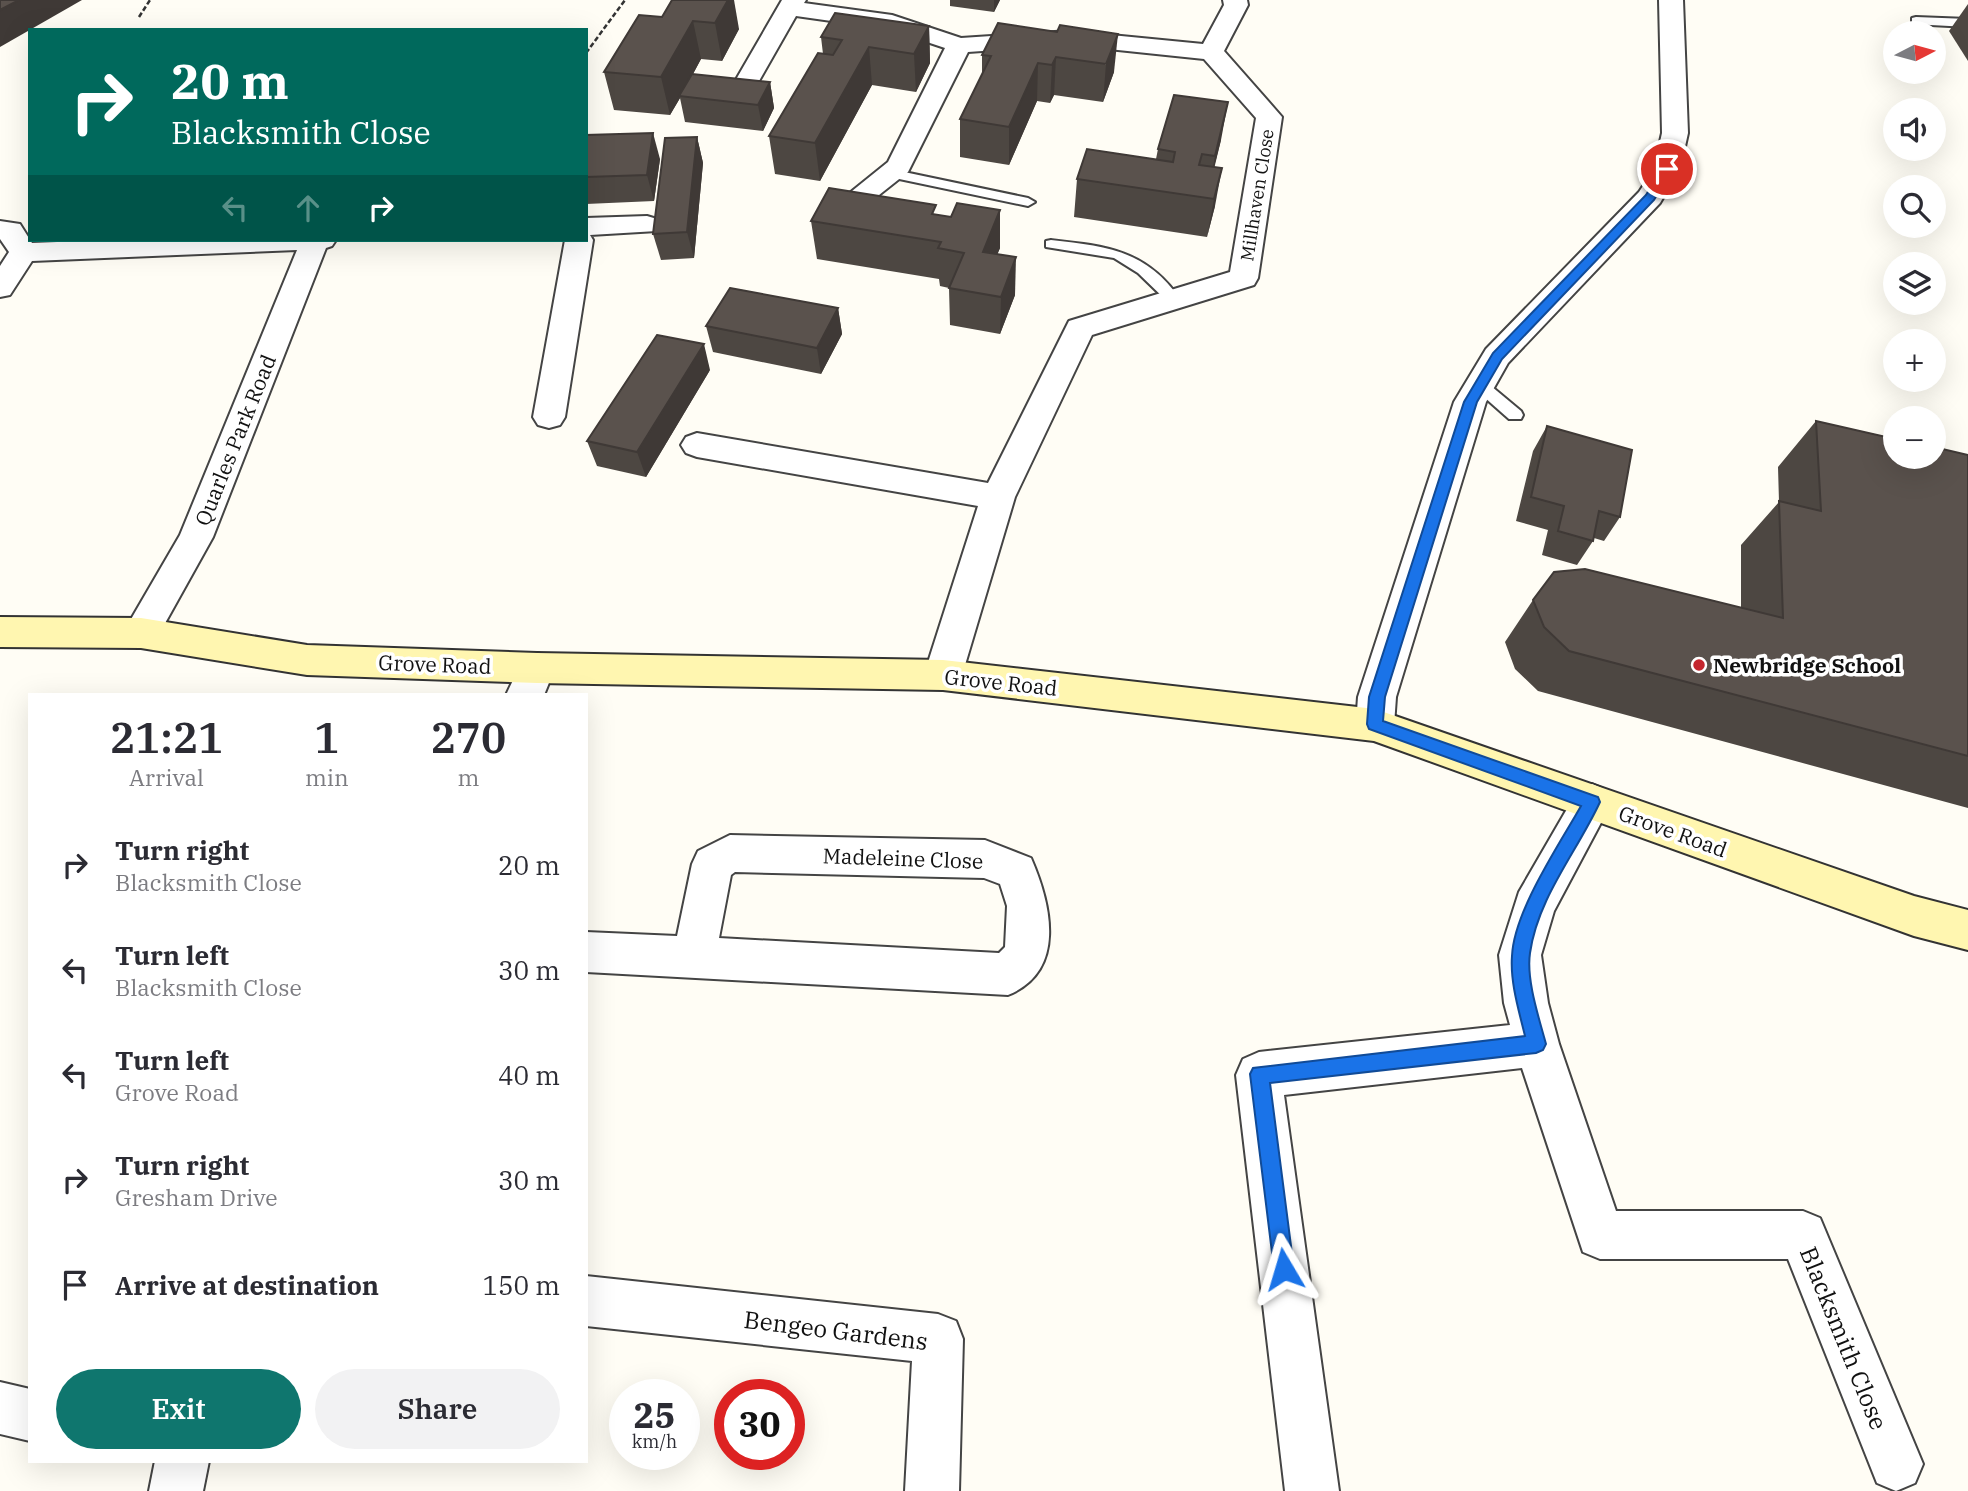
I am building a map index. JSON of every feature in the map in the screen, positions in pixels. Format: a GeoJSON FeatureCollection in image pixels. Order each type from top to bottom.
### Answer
{"type":"FeatureCollection","features":[{"type":"Feature","properties":{"kind":"street"},"geometry":{"type":"LineString","coordinates":[[746,83],[791,4],[892,22],[959,45],[1070,38],[1211,52],[1236,5],[1235,0]]}},
{"type":"Feature","properties":{"kind":"street"},"geometry":{"type":"LineString","coordinates":[[1375,724],[1377,697],[1470,402],[1497,356],[1650,197],[1667,169],[1675,132],[1671,0]]}},
{"type":"Feature","properties":{"kind":"street"},"geometry":{"type":"LineString","coordinates":[[840,212],[899,166],[959,45]]}},
{"type":"Feature","properties":{"kind":"street","name":"Millhaven Close"},"geometry":{"type":"LineString","coordinates":[[943,675],[998,497],[1080,328],[1244,278],[1269,117],[1211,52]]}},
{"type":"Feature","properties":{"kind":"street"},"geometry":{"type":"LineString","coordinates":[[588,228],[647,225]]}},
{"type":"Feature","properties":{"kind":"street"},"geometry":{"type":"LineString","coordinates":[[0,230],[10,230],[23,251]]}},
{"type":"Feature","properties":{"kind":"street"},"geometry":{"type":"LineString","coordinates":[[23,251],[210,242]]}},
{"type":"Feature","properties":{"kind":"street","name":"Quarles Park Road"},"geometry":{"type":"LineString","coordinates":[[141,633],[196,537],[314,242]]}},
{"type":"Feature","properties":{"kind":"street"},"geometry":{"type":"LineString","coordinates":[[549,417],[579,242]]}},
{"type":"Feature","properties":{"kind":"street"},"geometry":{"type":"LineString","coordinates":[[0,288],[23,251]]}},
{"type":"Feature","properties":{"kind":"street"},"geometry":{"type":"LineString","coordinates":[[697,445],[998,497]]}},
{"type":"Feature","properties":{"kind":"street","name":"Grove Road"},"geometry":{"type":"LineString","coordinates":[[0,632],[141,633],[307,660],[531,681],[943,675],[1375,724],[1914,916],[1968,930]]}},
{"type":"Feature","properties":{"kind":"street","name":"Blacksmith Close"},"geometry":{"type":"LineString","coordinates":[[1592,802],[1534,906],[1520,955],[1526,1003],[1536,1044],[1600,1235],[1803,1235],[1896,1464]]}},
{"type":"Feature","properties":{"kind":"street","name":"Madeleine Close"},"geometry":{"type":"LineString","coordinates":[[588,952],[694,958],[1008,974],[1026,955],[1028,906],[1017,871],[985,859],[730,853],[712,864],[694,958]]}},
{"type":"Feature","properties":{"kind":"street"},"geometry":{"type":"LineString","coordinates":[[1312,1491],[1259,1074],[1536,1044]]}},
{"type":"Feature","properties":{"kind":"street","name":"Bengeo Gardens"},"geometry":{"type":"LineString","coordinates":[[588,1301],[938,1339],[932,1491]]}},
{"type":"Feature","properties":{"kind":"street"},"geometry":{"type":"LineString","coordinates":[[0,1408],[28,1415]]}},
{"type":"Feature","properties":{"kind":"street"},"geometry":{"type":"LineString","coordinates":[[176,1491],[182,1463]]}},
{"type":"Feature","properties":{"kind":"lane"},"geometry":{"type":"LineString","coordinates":[[1946,22],[1968,23]]}},
{"type":"Feature","properties":{"kind":"lane"},"geometry":{"type":"LineString","coordinates":[[890,173],[1028,202]]}},
{"type":"Feature","properties":{"kind":"lane"},"geometry":{"type":"LineString","coordinates":[[1051,243],[1114,251],[1131,257],[1149,272],[1173,299]]}},
{"type":"Feature","properties":{"kind":"lane"},"geometry":{"type":"LineString","coordinates":[[1480,385],[1515,415]]}},
{"type":"Feature","properties":{"kind":"path"},"geometry":{"type":"LineString","coordinates":[[139,17],[150,0]]}},
{"type":"Feature","properties":{"kind":"path"},"geometry":{"type":"LineString","coordinates":[[588,50],[625,0]]}},
{"type":"Feature","properties":{"kind":"building"},"geometry":{"type":"Polygon","coordinates":[[[0,0],[19,0],[0,10],[0,0]]]}},
{"type":"Feature","properties":{"kind":"building"},"geometry":{"type":"Polygon","coordinates":[[[672,0],[728,0],[715,23],[693,21],[661,77],[604,72],[639,15],[662,17],[672,0]]]}},
{"type":"Feature","properties":{"kind":"building"},"geometry":{"type":"Polygon","coordinates":[[[835,13],[929,26],[914,54],[869,47],[815,143],[769,136],[818,53],[833,55],[842,40],[821,37],[835,13]]]}},
{"type":"Feature","properties":{"kind":"building"},"geometry":{"type":"Polygon","coordinates":[[[998,23],[1057,32],[1060,25],[1118,34],[1106,64],[1056,57],[1052,65],[1038,63],[1009,127],[960,119],[991,56],[982,55],[998,23]]]}},
{"type":"Feature","properties":{"kind":"building"},"geometry":{"type":"Polygon","coordinates":[[[692,74],[770,82],[758,105],[679,96],[692,74]]]}},
{"type":"Feature","properties":{"kind":"building"},"geometry":{"type":"Polygon","coordinates":[[[1174,95],[1228,102],[1215,156],[1202,154],[1199,165],[1222,168],[1214,199],[1077,179],[1087,149],[1173,162],[1175,152],[1158,149],[1174,95]]]}},
{"type":"Feature","properties":{"kind":"building"},"geometry":{"type":"Polygon","coordinates":[[[653,133],[647,175],[588,177],[588,135],[653,133]]]}},
{"type":"Feature","properties":{"kind":"building"},"geometry":{"type":"Polygon","coordinates":[[[697,137],[687,232],[653,234],[665,138],[697,137]]]}},
{"type":"Feature","properties":{"kind":"building"},"geometry":{"type":"Polygon","coordinates":[[[829,188],[936,205],[932,214],[951,217],[957,203],[1000,210],[983,252],[1016,257],[1001,297],[949,288],[964,253],[938,248],[941,242],[811,221],[829,188]]]}},
{"type":"Feature","properties":{"kind":"building"},"geometry":{"type":"Polygon","coordinates":[[[730,288],[838,308],[817,348],[706,326],[730,288]]]}},
{"type":"Feature","properties":{"kind":"building"},"geometry":{"type":"Polygon","coordinates":[[[657,335],[704,344],[637,452],[587,441],[657,335]]]}},
{"type":"Feature","properties":{"kind":"building"},"geometry":{"type":"Polygon","coordinates":[[[1816,421],[1883,436],[1883,469],[1946,469],[1946,450],[1968,455],[1968,756],[1569,651],[1544,627],[1533,600],[1554,572],[1585,569],[1783,618],[1779,501],[1821,511],[1816,421]]]}},
{"type":"Feature","properties":{"kind":"building"},"geometry":{"type":"Polygon","coordinates":[[[1547,426],[1632,450],[1620,517],[1599,511],[1593,541],[1558,531],[1564,506],[1531,497],[1547,426]]]}},
{"type":"Feature","properties":{"kind":"place","name":"Newbridge School"},"geometry":{"type":"Point","coordinates":[1699,665]}},
{"type":"Feature","properties":{"kind":"route"},"geometry":{"type":"LineString","coordinates":[[1284,1269],[1259,1074],[1536,1044],[1526,1003],[1520,955],[1534,906],[1592,802],[1375,724],[1377,697],[1470,402],[1497,356],[1650,197],[1667,169]]}}]}
